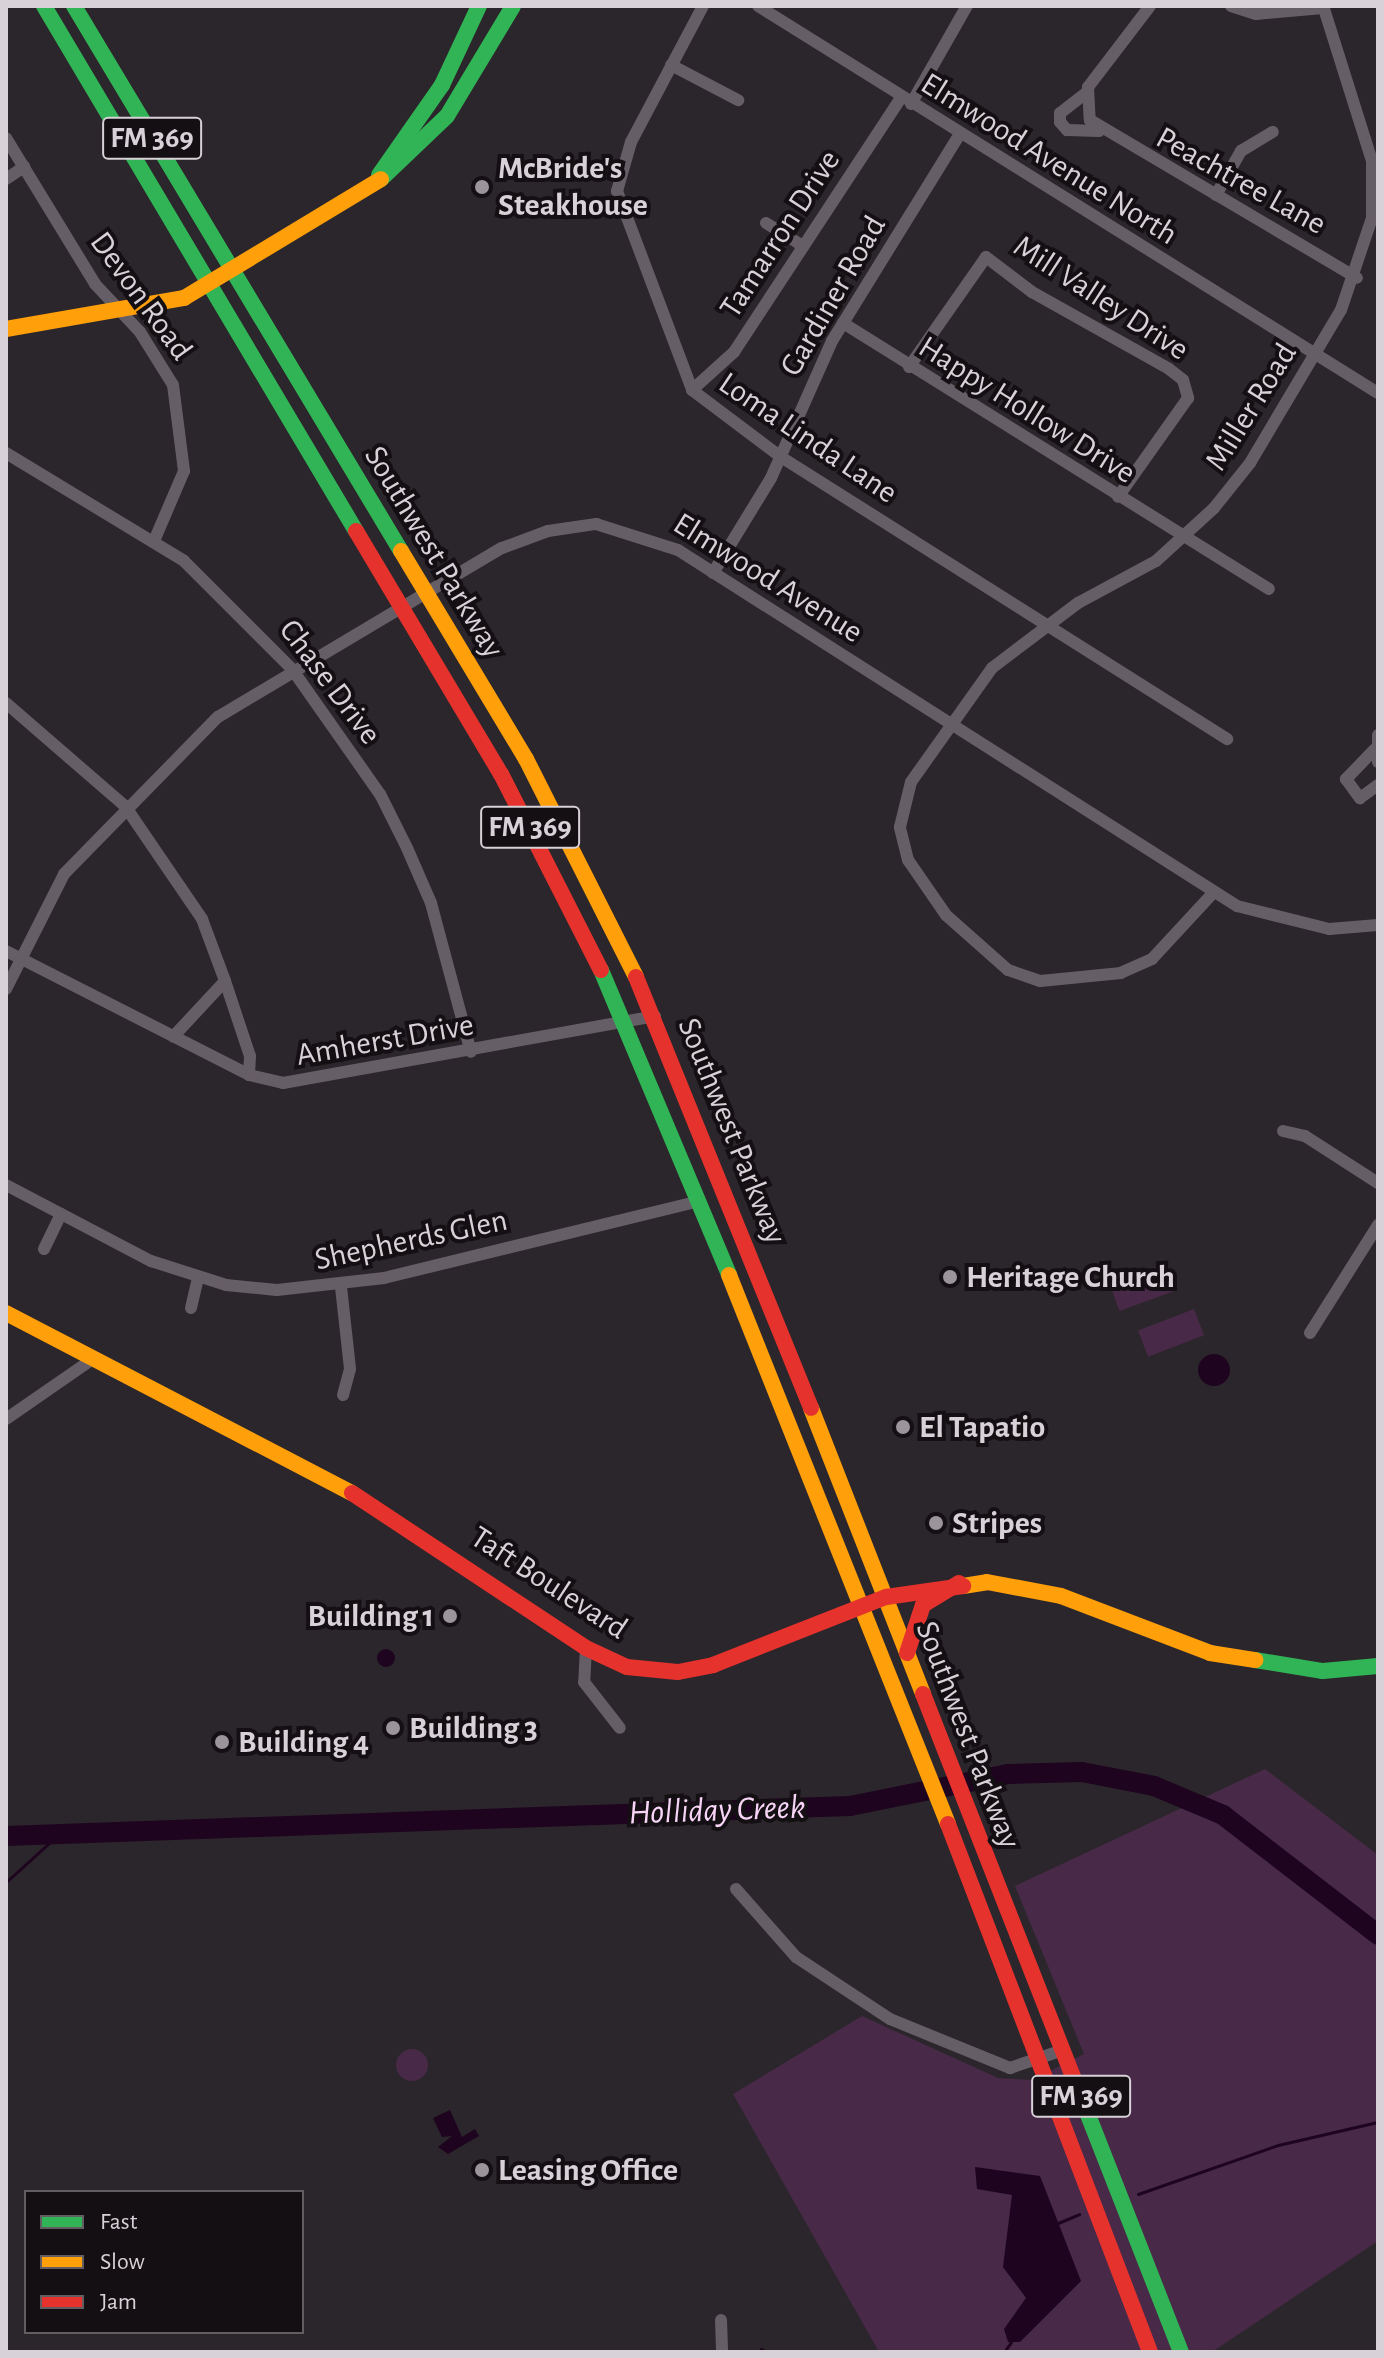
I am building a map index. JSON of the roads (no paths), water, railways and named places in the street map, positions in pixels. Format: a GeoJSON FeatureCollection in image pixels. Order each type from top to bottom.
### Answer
{"type":"FeatureCollection","features":[{"type":"Feature","properties":{"kind":"main road","name":"Southwest Parkway"},"geometry":{"type":"LineString","coordinates":[[44,6],[401,607],[570,904],[627,1021],[902,1704],[1150,2352]]}},
{"type":"Feature","properties":{"kind":"main road","name":"Southwest Parkway"},"geometry":{"type":"LineString","coordinates":[[74,6],[426,592],[595,890],[655,1016],[886,1597],[977,1842],[1063,2050],[1181,2352]]}},
{"type":"Feature","properties":{"kind":"main road"},"geometry":{"type":"LineString","coordinates":[[379,175],[442,85],[479,6]]}},
{"type":"Feature","properties":{"kind":"main road"},"geometry":{"type":"LineString","coordinates":[[6,329],[115,314],[175,301],[211,283],[379,175],[393,172],[447,116],[513,6]]}},
{"type":"Feature","properties":{"kind":"main road"},"geometry":{"type":"LineString","coordinates":[[570,904],[595,890]]}},
{"type":"Feature","properties":{"kind":"main road","name":"Taft Boulevard"},"geometry":{"type":"LineString","coordinates":[[6,1313],[387,1511],[586,1648],[627,1667],[678,1672],[886,1597],[959,1583],[1061,1596],[1172,1643],[1246,1661],[1323,1671],[1378,1666]]}},
{"type":"Feature","properties":{"kind":"main road"},"geometry":{"type":"LineString","coordinates":[[789,1424],[812,1410]]}},
{"type":"Feature","properties":{"kind":"main road"},"geometry":{"type":"LineString","coordinates":[[907,1656],[923,1605],[959,1583]]}},
{"type":"Feature","properties":{"kind":"street","name":"Loma Linda Lane"},"geometry":{"type":"LineString","coordinates":[[703,6],[631,142],[617,191],[692,390],[781,457],[1227,739]]}},
{"type":"Feature","properties":{"kind":"street","name":"Elmwood Avenue North"},"geometry":{"type":"LineString","coordinates":[[758,6],[1378,393]]}},
{"type":"Feature","properties":{"kind":"street","name":"Tamarron Drive"},"geometry":{"type":"LineString","coordinates":[[692,390],[734,352],[803,246],[906,101],[967,6]]}},
{"type":"Feature","properties":{"kind":"street","name":"Peachtree Lane"},"geometry":{"type":"LineString","coordinates":[[1150,6],[1086,93],[1060,113],[1060,122],[1067,130],[1099,131],[1357,278]]}},
{"type":"Feature","properties":{"kind":"street"},"geometry":{"type":"LineString","coordinates":[[1231,6],[1256,14],[1323,7]]}},
{"type":"Feature","properties":{"kind":"street","name":"Miller Road"},"geometry":{"type":"LineString","coordinates":[[1214,892],[1174,943],[1121,973],[1054,982],[1008,970],[946,915],[903,845],[911,782],[992,668],[1046,625],[1183,539],[1240,477],[1316,353],[1357,278],[1372,218],[1372,161],[1323,7]]}},
{"type":"Feature","properties":{"kind":"street"},"geometry":{"type":"LineString","coordinates":[[671,65],[738,100]]}},
{"type":"Feature","properties":{"kind":"street"},"geometry":{"type":"LineString","coordinates":[[1086,93],[1099,131]]}},
{"type":"Feature","properties":{"kind":"street"},"geometry":{"type":"LineString","coordinates":[[1216,195],[1241,151],[1273,132]]}},
{"type":"Feature","properties":{"kind":"street","name":"Gardiner Road"},"geometry":{"type":"LineString","coordinates":[[713,573],[781,457],[843,323],[960,134]]}},
{"type":"Feature","properties":{"kind":"street","name":"Devon Road"},"geometry":{"type":"LineString","coordinates":[[6,138],[115,314],[160,359],[181,410],[181,488],[154,541]]}},
{"type":"Feature","properties":{"kind":"street"},"geometry":{"type":"LineString","coordinates":[[6,179],[24,167]]}},
{"type":"Feature","properties":{"kind":"street"},"geometry":{"type":"LineString","coordinates":[[766,223],[803,246]]}},
{"type":"Feature","properties":{"kind":"street","name":"Mill Valley Drive"},"geometry":{"type":"LineString","coordinates":[[909,367],[986,257],[1032,292],[1169,369],[1183,380],[1188,398],[1118,497]]}},
{"type":"Feature","properties":{"kind":"street","name":"Happy Hollow Drive"},"geometry":{"type":"LineString","coordinates":[[843,323],[1183,539],[1269,589]]}},
{"type":"Feature","properties":{"kind":"street","name":"Chase Drive"},"geometry":{"type":"LineString","coordinates":[[6,453],[154,541],[232,604],[292,669],[380,794],[407,848],[431,903],[471,1052]]}},
{"type":"Feature","properties":{"kind":"street","name":"Elmwood Avenue"},"geometry":{"type":"LineString","coordinates":[[6,989],[57,884],[125,806],[186,743],[292,669],[502,548],[577,525],[648,535],[952,722],[1214,892],[1300,925],[1378,925]]}},
{"type":"Feature","properties":{"kind":"street"},"geometry":{"type":"LineString","coordinates":[[6,703],[125,806],[202,919],[225,981],[249,1075]]}},
{"type":"Feature","properties":{"kind":"street"},"geometry":{"type":"LineString","coordinates":[[1378,735],[1376,755],[1346,779],[1360,798],[1378,785]]}},
{"type":"Feature","properties":{"kind":"street","name":"Amherst Drive"},"geometry":{"type":"LineString","coordinates":[[6,951],[249,1075],[304,1083],[655,1016]]}},
{"type":"Feature","properties":{"kind":"street"},"geometry":{"type":"LineString","coordinates":[[173,1037],[225,981]]}},
{"type":"Feature","properties":{"kind":"street"},"geometry":{"type":"LineString","coordinates":[[1283,1131],[1305,1136],[1378,1183]]}},
{"type":"Feature","properties":{"kind":"street","name":"Shepherds Glen"},"geometry":{"type":"LineString","coordinates":[[6,1185],[198,1278],[277,1290],[341,1287],[700,1201]]}},
{"type":"Feature","properties":{"kind":"street"},"geometry":{"type":"LineString","coordinates":[[44,1249],[61,1214]]}},
{"type":"Feature","properties":{"kind":"street"},"geometry":{"type":"LineString","coordinates":[[1310,1333],[1378,1225]]}},
{"type":"Feature","properties":{"kind":"street"},"geometry":{"type":"LineString","coordinates":[[191,1308],[198,1278]]}},
{"type":"Feature","properties":{"kind":"street"},"geometry":{"type":"LineString","coordinates":[[341,1287],[350,1369],[343,1395]]}},
{"type":"Feature","properties":{"kind":"street"},"geometry":{"type":"LineString","coordinates":[[6,1419],[94,1358]]}},
{"type":"Feature","properties":{"kind":"street"},"geometry":{"type":"LineString","coordinates":[[586,1648],[584,1682],[620,1728]]}},
{"type":"Feature","properties":{"kind":"street"},"geometry":{"type":"LineString","coordinates":[[736,1889],[796,1957],[848,1996],[990,2063],[1038,2063],[1063,2050]]}},
{"type":"Feature","properties":{"kind":"street"},"geometry":{"type":"LineString","coordinates":[[721,2320],[722,2352]]}},
{"type":"Feature","properties":{"kind":"waterway","name":"Holliday Creek"},"geometry":{"type":"LineString","coordinates":[[6,1836],[850,1806],[1008,1774],[1082,1772],[1154,1786],[1223,1815],[1378,1935]]}},
{"type":"Feature","properties":{"kind":"waterway"},"geometry":{"type":"LineString","coordinates":[[6,1882],[59,1834]]}},
{"type":"Feature","properties":{"kind":"waterway"},"geometry":{"type":"LineString","coordinates":[[1138,2194],[1278,2145],[1378,2122]]}},
{"type":"Feature","properties":{"kind":"waterway"},"geometry":{"type":"LineString","coordinates":[[1058,2223],[1079,2214]]}},
{"type":"Feature","properties":{"kind":"waterway"},"geometry":{"type":"LineString","coordinates":[[1004,2352],[1011,2342]]}},
{"type":"Feature","properties":{"kind":"waterway"},"geometry":{"type":"LineString","coordinates":[[761,2349],[767,2352]]}},
{"type":"Feature","properties":{"kind":"waterway"},"geometry":{"type":"LineString","coordinates":[[882,2352],[895,2352]]}},
{"type":"Feature","properties":{"kind":"place","name":"McBride's Steakhouse"},"geometry":{"type":"Point","coordinates":[482,187]}},
{"type":"Feature","properties":{"kind":"place","name":"Heritage Church"},"geometry":{"type":"Point","coordinates":[950,1277]}},
{"type":"Feature","properties":{"kind":"place","name":"El Tapatio"},"geometry":{"type":"Point","coordinates":[903,1427]}},
{"type":"Feature","properties":{"kind":"place","name":"Stripes"},"geometry":{"type":"Point","coordinates":[936,1523]}},
{"type":"Feature","properties":{"kind":"place","name":"Building 1"},"geometry":{"type":"Point","coordinates":[450,1616]}},
{"type":"Feature","properties":{"kind":"place","name":"Building 3"},"geometry":{"type":"Point","coordinates":[393,1728]}},
{"type":"Feature","properties":{"kind":"place","name":"Building 4"},"geometry":{"type":"Point","coordinates":[222,1742]}},
{"type":"Feature","properties":{"kind":"place","name":"Leasing Office"},"geometry":{"type":"Point","coordinates":[482,2170]}}]}
